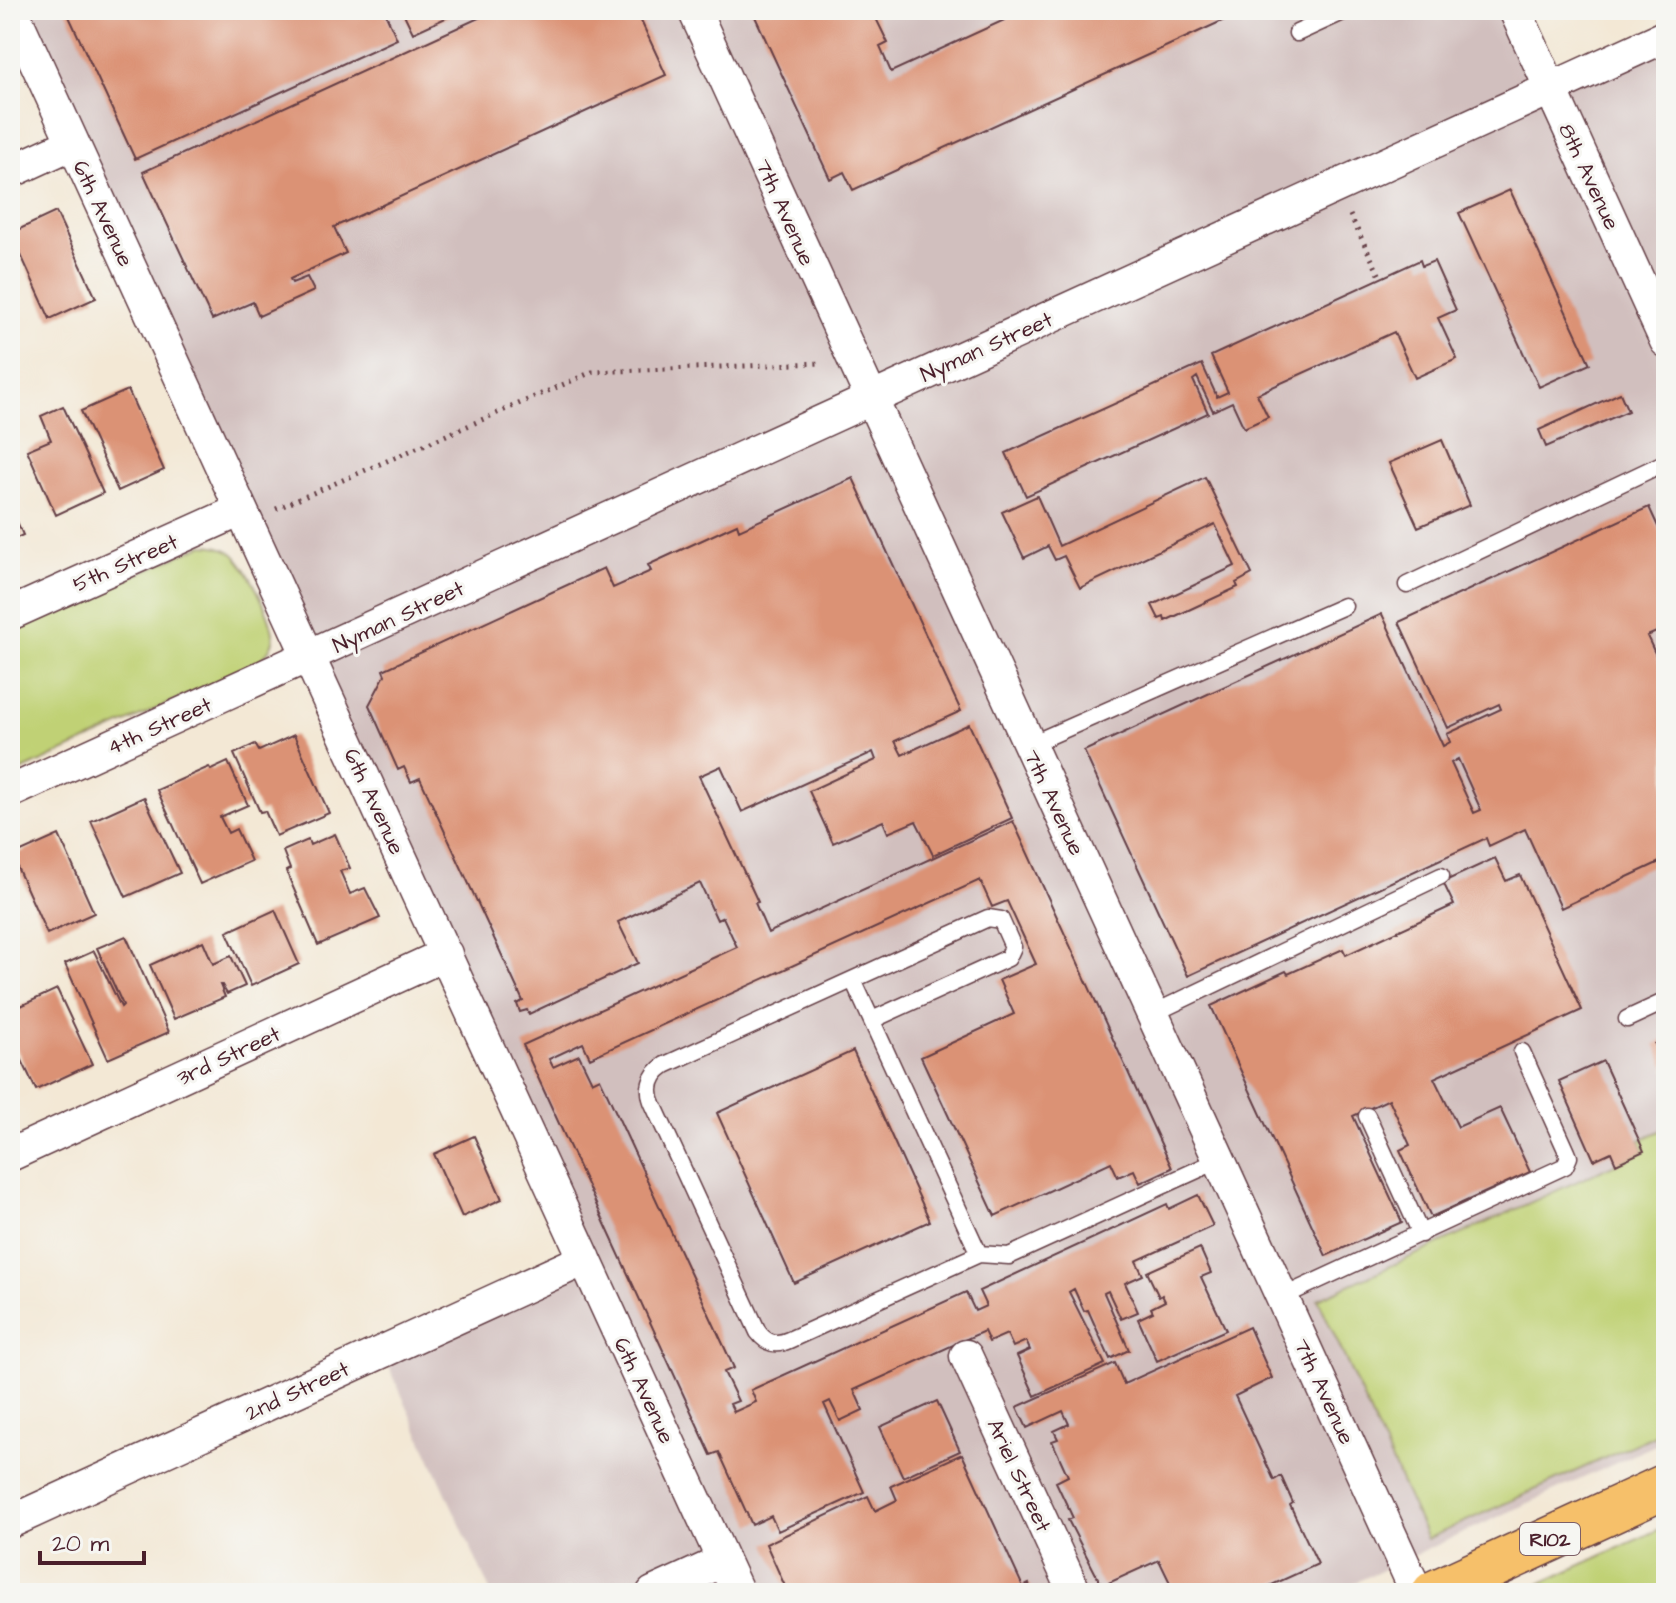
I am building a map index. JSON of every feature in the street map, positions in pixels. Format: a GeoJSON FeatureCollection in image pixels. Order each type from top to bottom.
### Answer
{"type":"FeatureCollection","features":[{"type":"Feature","properties":{"kind":"main road","name":"R102"},"geometry":{"type":"LineString","coordinates":[[1434,1593],[1666,1486]]}},
{"type":"Feature","properties":{"kind":"street","name":"6th Avenue"},"geometry":{"type":"LineString","coordinates":[[12,10],[738,1593]]}},
{"type":"Feature","properties":{"kind":"street","name":"7th Avenue"},"geometry":{"type":"LineString","coordinates":[[694,10],[1417,1593]]}},
{"type":"Feature","properties":{"kind":"street","name":"8th Avenue"},"geometry":{"type":"LineString","coordinates":[[1515,10],[1666,341]]}},
{"type":"Feature","properties":{"kind":"street","name":"Nyman Street"},"geometry":{"type":"LineString","coordinates":[[308,657],[1666,36]]}},
{"type":"Feature","properties":{"kind":"street"},"geometry":{"type":"LineString","coordinates":[[10,172],[73,143]]}},
{"type":"Feature","properties":{"kind":"street","name":"5th Street"},"geometry":{"type":"LineString","coordinates":[[10,614],[243,516]]}},
{"type":"Feature","properties":{"kind":"street","name":"4th Street"},"geometry":{"type":"LineString","coordinates":[[10,792],[308,657]]}},
{"type":"Feature","properties":{"kind":"street","name":"3rd Street"},"geometry":{"type":"LineString","coordinates":[[10,1155],[446,954]]}},
{"type":"Feature","properties":{"kind":"street","name":"2nd Street"},"geometry":{"type":"LineString","coordinates":[[10,1522],[585,1259]]}},
{"type":"Feature","properties":{"kind":"street","name":"Ariel Street"},"geometry":{"type":"LineString","coordinates":[[966,1356],[1075,1593]]}},
{"type":"Feature","properties":{"kind":"street"},"geometry":{"type":"LineString","coordinates":[[653,1593],[723,1561]]}},
{"type":"Feature","properties":{"kind":"lane"},"geometry":{"type":"LineString","coordinates":[[1297,33],[1347,10]]}},
{"type":"Feature","properties":{"kind":"lane"},"geometry":{"type":"LineString","coordinates":[[1407,585],[1666,462]]}},
{"type":"Feature","properties":{"kind":"lane"},"geometry":{"type":"LineString","coordinates":[[1029,745],[1344,606]]}},
{"type":"Feature","properties":{"kind":"lane"},"geometry":{"type":"LineString","coordinates":[[1152,1014],[1441,876]]}},
{"type":"Feature","properties":{"kind":"lane"},"geometry":{"type":"LineString","coordinates":[[872,1020],[1008,958],[1013,947],[1003,923],[997,917],[988,918],[659,1070],[650,1083],[649,1091],[660,1120],[758,1332],[769,1342],[776,1344],[789,1340],[979,1254],[1009,1256],[1219,1160]]}},
{"type":"Feature","properties":{"kind":"lane"},"geometry":{"type":"LineString","coordinates":[[853,980],[979,1254]]}},
{"type":"Feature","properties":{"kind":"lane"},"geometry":{"type":"LineString","coordinates":[[1627,1019],[1666,1001]]}},
{"type":"Feature","properties":{"kind":"lane"},"geometry":{"type":"LineString","coordinates":[[1282,1297],[1568,1163],[1567,1152],[1522,1052]]}},
{"type":"Feature","properties":{"kind":"lane"},"geometry":{"type":"LineString","coordinates":[[1367,1116],[1421,1234]]}},
{"type":"Feature","properties":{"kind":"path"},"geometry":{"type":"LineString","coordinates":[[1318,195],[1325,210],[1352,215],[1381,278]]}},
{"type":"Feature","properties":{"kind":"path"},"geometry":{"type":"LineString","coordinates":[[243,516],[592,372],[854,362]]}},
{"type":"Feature","properties":{"kind":"shaded area"},"geometry":{"type":"Polygon","coordinates":[[[12,10],[1515,10],[1551,88],[1666,36],[1666,1440],[1332,1593],[491,1593],[382,1351],[584,1260],[12,10]]]}},
{"type":"Feature","properties":{"kind":"green space"},"geometry":{"type":"Polygon","coordinates":[[[202,545],[217,546],[231,552],[252,580],[273,632],[273,641],[266,655],[259,662],[10,776],[10,631],[202,545]]]}},
{"type":"Feature","properties":{"kind":"green space"},"geometry":{"type":"Polygon","coordinates":[[[1666,1128],[1666,1430],[1427,1539],[1318,1299],[1644,1151],[1640,1140],[1666,1128]]]}},
{"type":"Feature","properties":{"kind":"green space"},"geometry":{"type":"Polygon","coordinates":[[[1666,1526],[1666,1593],[1520,1593],[1666,1526]]]}},
{"type":"Feature","properties":{"kind":"building"},"geometry":{"type":"Polygon","coordinates":[[[66,10],[384,10],[397,39],[135,159],[66,10]]]}},
{"type":"Feature","properties":{"kind":"building"},"geometry":{"type":"Polygon","coordinates":[[[402,10],[463,10],[413,33],[402,10]]]}},
{"type":"Feature","properties":{"kind":"building"},"geometry":{"type":"Polygon","coordinates":[[[496,10],[636,10],[666,75],[334,227],[346,253],[290,279],[292,283],[307,277],[314,291],[259,316],[253,302],[212,320],[143,172],[496,10]]]}},
{"type":"Feature","properties":{"kind":"building"},"geometry":{"type":"Polygon","coordinates":[[[752,10],[872,10],[888,43],[880,47],[891,72],[1026,10],[1246,10],[853,190],[844,172],[830,179],[752,10]]]}},
{"type":"Feature","properties":{"kind":"building"},"geometry":{"type":"Polygon","coordinates":[[[1510,190],[1590,364],[1539,387],[1459,213],[1510,190]]]}},
{"type":"Feature","properties":{"kind":"building"},"geometry":{"type":"Polygon","coordinates":[[[56,212],[96,298],[50,319],[11,233],[56,212]]]}},
{"type":"Feature","properties":{"kind":"building"},"geometry":{"type":"Polygon","coordinates":[[[1420,260],[1422,266],[1434,261],[1456,310],[1438,318],[1457,359],[1415,378],[1394,332],[1257,394],[1268,417],[1244,428],[1232,402],[1213,411],[1197,377],[1193,380],[1208,413],[1026,496],[1006,453],[1202,364],[1217,397],[1228,392],[1211,356],[1420,260]]]}},
{"type":"Feature","properties":{"kind":"building"},"geometry":{"type":"Polygon","coordinates":[[[128,390],[164,470],[118,491],[81,411],[128,390]]]}},
{"type":"Feature","properties":{"kind":"building"},"geometry":{"type":"Polygon","coordinates":[[[1620,393],[1628,411],[1546,447],[1539,430],[1620,393]]]}},
{"type":"Feature","properties":{"kind":"building"},"geometry":{"type":"Polygon","coordinates":[[[63,406],[103,493],[56,515],[27,450],[51,440],[41,416],[63,406]]]}},
{"type":"Feature","properties":{"kind":"building"},"geometry":{"type":"Polygon","coordinates":[[[1442,440],[1470,505],[1418,527],[1389,463],[1442,440]]]}},
{"type":"Feature","properties":{"kind":"building"},"geometry":{"type":"Polygon","coordinates":[[[1205,477],[1252,574],[1236,583],[1238,587],[1165,621],[1164,617],[1159,619],[1152,605],[1235,566],[1215,524],[1080,588],[1064,556],[1055,560],[1048,546],[1024,558],[1002,512],[1037,496],[1059,546],[1205,477]]]}},
{"type":"Feature","properties":{"kind":"building"},"geometry":{"type":"Polygon","coordinates":[[[853,478],[961,711],[895,741],[902,755],[969,724],[1012,818],[933,855],[916,821],[888,833],[883,821],[833,843],[809,791],[876,760],[873,752],[742,812],[721,766],[699,776],[758,902],[755,903],[768,933],[1013,821],[1172,1168],[1140,1183],[1134,1170],[1118,1177],[1111,1162],[995,1216],[921,1057],[1014,1014],[999,980],[1036,964],[1007,901],[992,907],[980,880],[590,1058],[583,1043],[549,1059],[553,1067],[579,1055],[592,1082],[600,1078],[734,1368],[724,1372],[738,1401],[730,1404],[734,1412],[756,1402],[751,1390],[966,1292],[975,1311],[986,1306],[979,1291],[1167,1204],[1169,1209],[1198,1195],[1213,1226],[1136,1261],[1143,1275],[1125,1283],[1138,1312],[1121,1319],[1108,1291],[1104,1293],[1129,1350],[1110,1359],[1088,1310],[1084,1311],[1074,1289],[1069,1292],[1105,1364],[1035,1396],[1017,1356],[1030,1350],[1026,1341],[1013,1347],[1007,1334],[989,1342],[984,1331],[854,1390],[863,1410],[840,1421],[830,1401],[824,1404],[864,1492],[778,1531],[771,1516],[752,1525],[719,1452],[711,1455],[523,1045],[737,947],[723,917],[717,920],[700,883],[618,922],[638,963],[529,1014],[527,1010],[520,1012],[517,1004],[523,1001],[420,778],[411,782],[404,767],[398,770],[369,705],[385,675],[383,670],[604,568],[613,588],[651,571],[648,565],[737,524],[739,530],[853,478]]]}},
{"type":"Feature","properties":{"kind":"building"},"geometry":{"type":"Polygon","coordinates":[[[10,506],[23,535],[10,541],[10,506]]]}},
{"type":"Feature","properties":{"kind":"building"},"geometry":{"type":"Polygon","coordinates":[[[1649,507],[1666,544],[1666,628],[1647,636],[1666,677],[1666,859],[1561,908],[1525,829],[1489,846],[1486,838],[1188,976],[1084,751],[1382,614],[1443,746],[1450,742],[1447,734],[1501,709],[1499,704],[1448,728],[1399,622],[1649,507]],[[1458,759],[1451,763],[1474,813],[1481,810],[1458,759]]]}},
{"type":"Feature","properties":{"kind":"building"},"geometry":{"type":"Polygon","coordinates":[[[294,735],[329,813],[276,836],[265,811],[260,812],[234,754],[255,744],[259,751],[294,735]]]}},
{"type":"Feature","properties":{"kind":"building"},"geometry":{"type":"Polygon","coordinates":[[[228,762],[248,805],[220,817],[228,833],[236,829],[251,861],[200,884],[157,790],[228,762]]]}},
{"type":"Feature","properties":{"kind":"building"},"geometry":{"type":"Polygon","coordinates":[[[144,797],[180,873],[126,897],[91,821],[144,797]]]}},
{"type":"Feature","properties":{"kind":"building"},"geometry":{"type":"Polygon","coordinates":[[[335,834],[350,868],[340,871],[350,894],[365,888],[380,918],[318,945],[286,871],[290,869],[283,851],[308,840],[310,845],[335,834]]]}},
{"type":"Feature","properties":{"kind":"building"},"geometry":{"type":"Polygon","coordinates":[[[59,835],[94,913],[47,934],[12,856],[59,835]]]}},
{"type":"Feature","properties":{"kind":"building"},"geometry":{"type":"Polygon","coordinates":[[[1495,858],[1506,881],[1520,875],[1582,1010],[1434,1078],[1458,1127],[1500,1108],[1530,1172],[1431,1217],[1400,1150],[1410,1145],[1389,1099],[1353,1116],[1402,1222],[1326,1256],[1211,1006],[1343,949],[1346,955],[1454,905],[1443,882],[1495,858]]]}},
{"type":"Feature","properties":{"kind":"building"},"geometry":{"type":"Polygon","coordinates":[[[275,910],[299,964],[251,986],[227,932],[275,910]]]}},
{"type":"Feature","properties":{"kind":"building"},"geometry":{"type":"Polygon","coordinates":[[[126,936],[169,1032],[108,1059],[65,964],[94,951],[121,1007],[123,1005],[97,948],[126,936]]]}},
{"type":"Feature","properties":{"kind":"building"},"geometry":{"type":"Polygon","coordinates":[[[203,941],[213,964],[231,956],[245,986],[227,994],[220,985],[225,997],[174,1019],[150,965],[203,941]]]}},
{"type":"Feature","properties":{"kind":"building"},"geometry":{"type":"Polygon","coordinates":[[[57,989],[92,1064],[36,1090],[10,1035],[10,1011],[57,989]]]}},
{"type":"Feature","properties":{"kind":"building"},"geometry":{"type":"Polygon","coordinates":[[[1666,1038],[1666,1068],[1655,1044],[1666,1038]]]}},
{"type":"Feature","properties":{"kind":"building"},"geometry":{"type":"Polygon","coordinates":[[[853,1051],[930,1221],[794,1283],[717,1113],[853,1051]]]}},
{"type":"Feature","properties":{"kind":"building"},"geometry":{"type":"Polygon","coordinates":[[[1603,1061],[1644,1151],[1616,1164],[1611,1152],[1594,1160],[1559,1081],[1603,1061]]]}},
{"type":"Feature","properties":{"kind":"building"},"geometry":{"type":"Polygon","coordinates":[[[474,1136],[502,1199],[462,1217],[434,1154],[474,1136]]]}},
{"type":"Feature","properties":{"kind":"building"},"geometry":{"type":"Polygon","coordinates":[[[1200,1248],[1211,1273],[1201,1277],[1226,1330],[1157,1361],[1138,1319],[1153,1312],[1151,1308],[1165,1301],[1162,1295],[1159,1297],[1147,1272],[1200,1248]]]}},
{"type":"Feature","properties":{"kind":"building"},"geometry":{"type":"Polygon","coordinates":[[[1249,1327],[1272,1378],[1235,1396],[1274,1480],[1281,1476],[1293,1503],[1290,1505],[1318,1564],[1254,1593],[1247,1586],[1232,1593],[1183,1593],[1181,1588],[1174,1591],[1159,1560],[1102,1586],[1068,1520],[1073,1518],[1056,1482],[1068,1476],[1052,1441],[1058,1439],[1054,1431],[1069,1424],[1063,1411],[1027,1428],[1017,1407],[1115,1363],[1124,1384],[1249,1327]]]}},
{"type":"Feature","properties":{"kind":"building"},"geometry":{"type":"Polygon","coordinates":[[[937,1401],[960,1451],[903,1477],[880,1427],[937,1401]]]}},
{"type":"Feature","properties":{"kind":"building"},"geometry":{"type":"Polygon","coordinates":[[[962,1454],[1023,1587],[1029,1584],[1032,1593],[788,1593],[766,1544],[868,1496],[875,1511],[897,1500],[891,1486],[962,1454]]]}}]}
